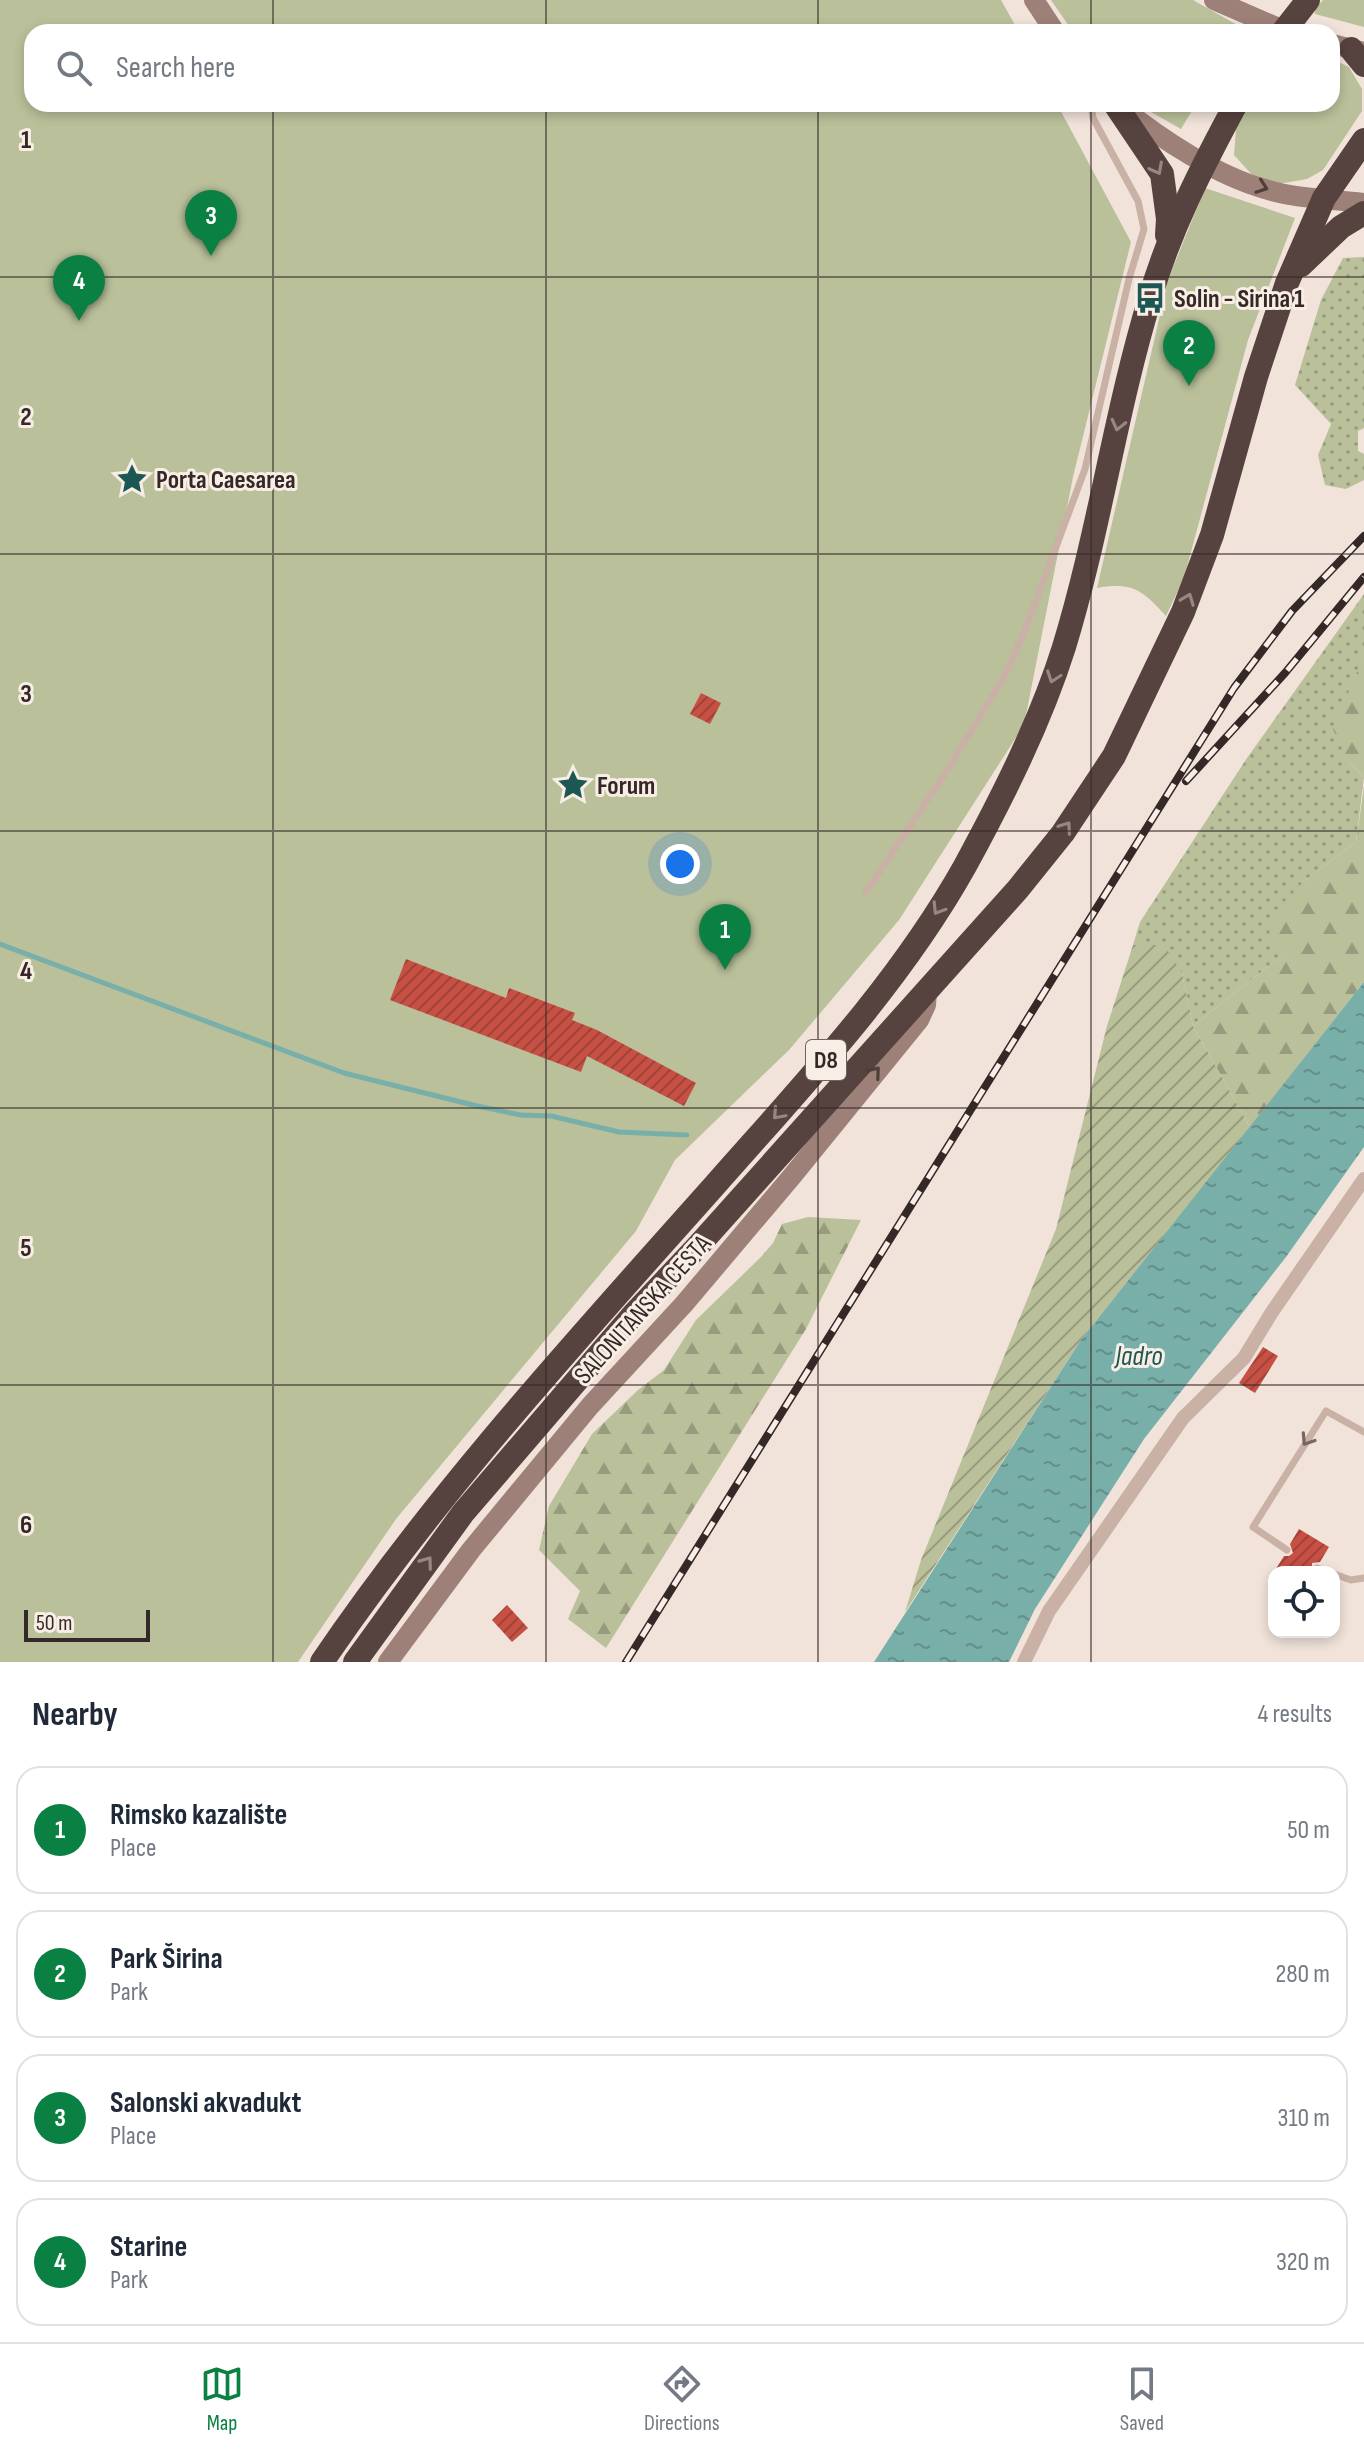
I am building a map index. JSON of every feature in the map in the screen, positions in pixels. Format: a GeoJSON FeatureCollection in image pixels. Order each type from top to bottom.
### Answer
{"type":"FeatureCollection","features":[{"type":"Feature","properties":{"kind":"highway"},"geometry":{"type":"LineString","coordinates":[[1291,24],[1308,0]]}},
{"type":"Feature","properties":{"kind":"highway"},"geometry":{"type":"LineString","coordinates":[[1121,112],[1162,174],[1168,219],[1166,252]]}},
{"type":"Feature","properties":{"kind":"highway","name":"D8"},"geometry":{"type":"LineString","coordinates":[[322,1662],[434,1507],[609,1303],[825,1061],[915,946],[964,868],[1039,718],[1064,646],[1150,298],[1166,252],[1205,162],[1232,112]]}},
{"type":"Feature","properties":{"kind":"highway","name":"D8"},"geometry":{"type":"LineString","coordinates":[[355,1662],[463,1513],[633,1315],[1018,889],[1063,833],[1114,756],[1183,612],[1212,535],[1256,377],[1287,283],[1324,198],[1364,140]]}},
{"type":"Feature","properties":{"kind":"highway"},"geometry":{"type":"LineString","coordinates":[[1287,283],[1333,234],[1364,213]]}},
{"type":"Feature","properties":{"kind":"main road"},"geometry":{"type":"LineString","coordinates":[[1034,0],[1050,24]]}},
{"type":"Feature","properties":{"kind":"main road"},"geometry":{"type":"LineString","coordinates":[[1214,0],[1267,24]]}},
{"type":"Feature","properties":{"kind":"main road"},"geometry":{"type":"LineString","coordinates":[[1127,112],[1163,138],[1205,162],[1263,189],[1364,203]]}},
{"type":"Feature","properties":{"kind":"main road","name":"SALONITANSKA CESTA"},"geometry":{"type":"LineString","coordinates":[[388,1662],[471,1550],[590,1406],[684,1304],[919,1020],[926,1005],[927,988]]}},
{"type":"Feature","properties":{"kind":"street"},"geometry":{"type":"LineString","coordinates":[[1024,1662],[1049,1611],[1183,1418],[1244,1358],[1364,1179]]}},
{"type":"Feature","properties":{"kind":"lane"},"geometry":{"type":"LineString","coordinates":[[866,892],[946,772],[1004,677],[1024,633],[1085,469],[1144,229],[1138,201],[1092,112]]}},
{"type":"Feature","properties":{"kind":"lane"},"geometry":{"type":"LineString","coordinates":[[1287,1550],[1253,1527],[1326,1411],[1364,1432]]}},
{"type":"Feature","properties":{"kind":"lane"},"geometry":{"type":"LineString","coordinates":[[1340,1576],[1351,1580],[1364,1578]]}},
{"type":"Feature","properties":{"kind":"green space"},"geometry":{"type":"Polygon","coordinates":[[[0,0],[1001,0],[1014,24],[24,24],[24,112],[1061,112],[1131,242],[1073,477],[1024,725],[899,920],[789,1050],[675,1160],[636,1231],[396,1519],[298,1662],[0,1662],[0,0]]]}},
{"type":"Feature","properties":{"kind":"green space"},"geometry":{"type":"Polygon","coordinates":[[[1051,0],[1193,0],[1236,24],[1068,24],[1051,0]]]}},
{"type":"Feature","properties":{"kind":"green space"},"geometry":{"type":"Polygon","coordinates":[[[1323,0],[1364,0],[1364,27],[1315,14],[1315,9],[1323,0]]]}},
{"type":"Feature","properties":{"kind":"green space"},"geometry":{"type":"Polygon","coordinates":[[[1340,63],[1349,67],[1362,89],[1362,111],[1323,170],[1307,179],[1278,184],[1254,177],[1234,155],[1236,129],[1246,112],[1340,112],[1340,63]]]}},
{"type":"Feature","properties":{"kind":"green space"},"geometry":{"type":"Polygon","coordinates":[[[1151,112],[1191,112],[1181,129],[1151,112]]]}},
{"type":"Feature","properties":{"kind":"green space"},"geometry":{"type":"Polygon","coordinates":[[[1205,188],[1295,218],[1248,340],[1184,578],[1166,616],[1136,590],[1120,586],[1097,588],[1168,280],[1205,188]]]}},
{"type":"Feature","properties":{"kind":"green space"},"geometry":{"type":"Polygon","coordinates":[[[1364,257],[1364,428],[1358,431],[1358,451],[1364,454],[1364,480],[1346,489],[1325,485],[1318,455],[1331,424],[1295,385],[1321,300],[1343,258],[1364,257]]]}},
{"type":"Feature","properties":{"kind":"green space"},"geometry":{"type":"Polygon","coordinates":[[[1364,594],[1364,655],[1348,761],[1364,777],[1356,842],[1303,882],[1281,956],[1193,1026],[1182,973],[1133,945],[1140,922],[1247,758],[1364,594]]]}},
{"type":"Feature","properties":{"kind":"green space"},"geometry":{"type":"Polygon","coordinates":[[[1364,655],[1364,777],[1348,761],[1333,729],[1364,655]]]}},
{"type":"Feature","properties":{"kind":"green space"},"geometry":{"type":"Polygon","coordinates":[[[1364,786],[1364,982],[1250,1127],[1193,1026],[1281,956],[1265,922],[1303,882],[1356,842],[1364,786]]]}},
{"type":"Feature","properties":{"kind":"green space"},"geometry":{"type":"Polygon","coordinates":[[[1133,945],[1164,945],[1182,973],[1193,1026],[1250,1127],[1081,1340],[905,1612],[921,1560],[1056,1229],[1107,1026],[1133,945]]]}},
{"type":"Feature","properties":{"kind":"green space"},"geometry":{"type":"Polygon","coordinates":[[[808,1217],[861,1220],[806,1329],[606,1648],[568,1619],[580,1591],[539,1550],[549,1506],[592,1434],[664,1370],[696,1320],[761,1257],[773,1243],[782,1224],[808,1217]]]}},
{"type":"Feature","properties":{"kind":"water","name":"Jadro"},"geometry":{"type":"Polygon","coordinates":[[[1364,982],[1364,1147],[1286,1257],[1144,1439],[1035,1609],[1009,1662],[874,1662],[1081,1340],[1364,982]]]}},
{"type":"Feature","properties":{"kind":"building"},"geometry":{"type":"Polygon","coordinates":[[[701,693],[721,703],[710,724],[690,714],[701,693]]]}},
{"type":"Feature","properties":{"kind":"building"},"geometry":{"type":"Polygon","coordinates":[[[406,959],[506,998],[509,988],[575,1013],[572,1020],[597,1030],[696,1083],[684,1106],[587,1056],[581,1072],[390,1000],[406,959]]]}},
{"type":"Feature","properties":{"kind":"building"},"geometry":{"type":"Polygon","coordinates":[[[1263,1347],[1278,1356],[1255,1393],[1239,1383],[1263,1347]]]}},
{"type":"Feature","properties":{"kind":"building"},"geometry":{"type":"Polygon","coordinates":[[[1299,1529],[1329,1547],[1320,1562],[1312,1563],[1312,1566],[1278,1566],[1284,1556],[1293,1553],[1290,1544],[1299,1529]]]}},
{"type":"Feature","properties":{"kind":"building"},"geometry":{"type":"Polygon","coordinates":[[[507,1605],[528,1628],[512,1642],[492,1620],[507,1605]]]}},
{"type":"Feature","properties":{"kind":"waterway"},"geometry":{"type":"LineString","coordinates":[[0,944],[344,1073],[521,1115],[551,1116],[619,1132],[687,1135]]}},
{"type":"Feature","properties":{"kind":"railway"},"geometry":{"type":"LineString","coordinates":[[626,1662],[1234,688],[1292,611],[1364,536]]}},
{"type":"Feature","properties":{"kind":"railway"},"geometry":{"type":"LineString","coordinates":[[1186,781],[1285,673],[1364,577]]}},
{"type":"Feature","properties":{"kind":"place","name":"Salonski akvadukt"},"geometry":{"type":"Point","coordinates":[211,256]}},
{"type":"Feature","properties":{"kind":"place","name":"Solin - Sirina 1"},"geometry":{"type":"Point","coordinates":[1150,298]}},
{"type":"Feature","properties":{"kind":"place","name":"Starine"},"geometry":{"type":"Point","coordinates":[79,321]}},
{"type":"Feature","properties":{"kind":"place","name":"Park Širina"},"geometry":{"type":"Point","coordinates":[1189,386]}},
{"type":"Feature","properties":{"kind":"place","name":"Porta Caesarea"},"geometry":{"type":"Point","coordinates":[132,479]}},
{"type":"Feature","properties":{"kind":"place","name":"Forum"},"geometry":{"type":"Point","coordinates":[573,785]}},
{"type":"Feature","properties":{"kind":"place","name":"Rimsko kazalište"},"geometry":{"type":"Point","coordinates":[725,970]}}]}
